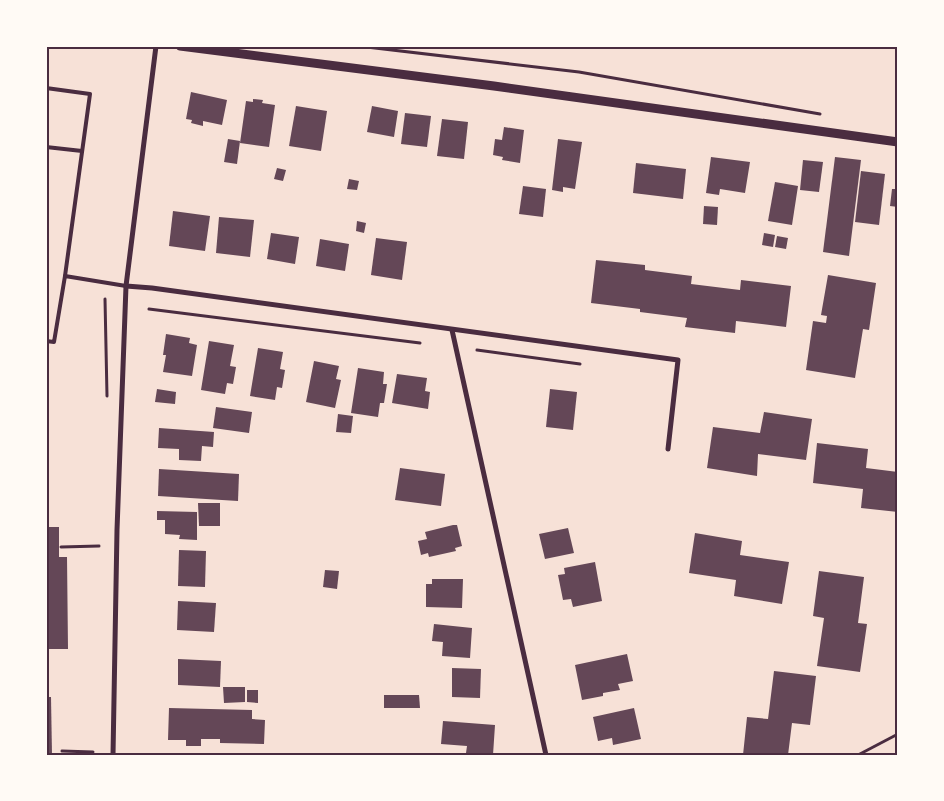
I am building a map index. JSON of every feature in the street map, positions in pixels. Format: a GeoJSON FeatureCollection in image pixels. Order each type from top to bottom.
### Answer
{"type":"FeatureCollection","features":[{"type":"Feature","properties":{"kind":"street"},"geometry":{"type":"LineString","coordinates":[[113,755],[117,530],[126,286],[156,46]]}},
{"type":"Feature","properties":{"kind":"street"},"geometry":{"type":"LineString","coordinates":[[180,46],[494,86],[898,142]]}},
{"type":"Feature","properties":{"kind":"street"},"geometry":{"type":"LineString","coordinates":[[126,286],[678,360],[668,449]]}},
{"type":"Feature","properties":{"kind":"street"},"geometry":{"type":"LineString","coordinates":[[452,330],[546,755]]}},
{"type":"Feature","properties":{"kind":"lane"},"geometry":{"type":"LineString","coordinates":[[46,88],[90,94],[54,342],[46,341]]}},
{"type":"Feature","properties":{"kind":"lane"},"geometry":{"type":"LineString","coordinates":[[46,147],[82,151]]}},
{"type":"Feature","properties":{"kind":"lane"},"geometry":{"type":"LineString","coordinates":[[65,276],[126,286]]}},
{"type":"Feature","properties":{"kind":"path"},"geometry":{"type":"LineString","coordinates":[[358,46],[579,72],[820,114]]}},
{"type":"Feature","properties":{"kind":"path"},"geometry":{"type":"LineString","coordinates":[[105,299],[107,396]]}},
{"type":"Feature","properties":{"kind":"path"},"geometry":{"type":"LineString","coordinates":[[149,309],[420,343]]}},
{"type":"Feature","properties":{"kind":"path"},"geometry":{"type":"LineString","coordinates":[[477,350],[580,364]]}},
{"type":"Feature","properties":{"kind":"path"},"geometry":{"type":"LineString","coordinates":[[61,547],[99,546]]}},
{"type":"Feature","properties":{"kind":"path"},"geometry":{"type":"LineString","coordinates":[[858,755],[898,734]]}},
{"type":"Feature","properties":{"kind":"path"},"geometry":{"type":"LineString","coordinates":[[62,751],[93,752]]}},
{"type":"Feature","properties":{"kind":"building"},"geometry":{"type":"Polygon","coordinates":[[[191,92],[227,100],[222,125],[203,121],[203,126],[191,123],[192,120],[186,119],[191,92]]]}},
{"type":"Feature","properties":{"kind":"building"},"geometry":{"type":"Polygon","coordinates":[[[253,99],[263,100],[262,103],[275,105],[269,147],[240,143],[246,101],[253,102],[253,99]]]}},
{"type":"Feature","properties":{"kind":"building"},"geometry":{"type":"Polygon","coordinates":[[[296,106],[327,111],[321,151],[289,146],[296,106]]]}},
{"type":"Feature","properties":{"kind":"building"},"geometry":{"type":"Polygon","coordinates":[[[372,106],[398,111],[394,137],[367,132],[372,106]]]}},
{"type":"Feature","properties":{"kind":"building"},"geometry":{"type":"Polygon","coordinates":[[[405,113],[431,116],[427,147],[401,144],[405,113]]]}},
{"type":"Feature","properties":{"kind":"building"},"geometry":{"type":"Polygon","coordinates":[[[442,119],[468,122],[464,159],[437,156],[442,119]]]}},
{"type":"Feature","properties":{"kind":"building"},"geometry":{"type":"Polygon","coordinates":[[[504,127],[524,130],[520,163],[502,160],[503,157],[493,155],[495,139],[502,140],[504,127]]]}},
{"type":"Feature","properties":{"kind":"building"},"geometry":{"type":"Polygon","coordinates":[[[228,139],[240,141],[237,164],[224,162],[228,139]]]}},
{"type":"Feature","properties":{"kind":"building"},"geometry":{"type":"Polygon","coordinates":[[[558,139],[582,142],[575,189],[563,187],[563,192],[552,190],[558,139]]]}},
{"type":"Feature","properties":{"kind":"building"},"geometry":{"type":"Polygon","coordinates":[[[711,157],[750,162],[745,193],[720,189],[719,195],[706,193],[711,157]]]}},
{"type":"Feature","properties":{"kind":"building"},"geometry":{"type":"Polygon","coordinates":[[[835,157],[861,160],[849,256],[823,252],[835,157]]]}},
{"type":"Feature","properties":{"kind":"building"},"geometry":{"type":"Polygon","coordinates":[[[803,160],[823,162],[819,192],[800,190],[803,160]]]}},
{"type":"Feature","properties":{"kind":"building"},"geometry":{"type":"Polygon","coordinates":[[[636,163],[686,169],[683,199],[633,193],[636,163]]]}},
{"type":"Feature","properties":{"kind":"building"},"geometry":{"type":"Polygon","coordinates":[[[277,168],[286,170],[283,181],[274,179],[277,168]]]}},
{"type":"Feature","properties":{"kind":"building"},"geometry":{"type":"Polygon","coordinates":[[[861,171],[885,174],[879,225],[855,222],[861,171]]]}},
{"type":"Feature","properties":{"kind":"building"},"geometry":{"type":"Polygon","coordinates":[[[349,179],[359,181],[357,190],[347,189],[349,179]]]}},
{"type":"Feature","properties":{"kind":"building"},"geometry":{"type":"Polygon","coordinates":[[[775,182],[798,186],[792,225],[768,221],[775,182]]]}},
{"type":"Feature","properties":{"kind":"building"},"geometry":{"type":"Polygon","coordinates":[[[897,182],[898,207],[890,206],[892,189],[896,189],[897,182]]]}},
{"type":"Feature","properties":{"kind":"building"},"geometry":{"type":"Polygon","coordinates":[[[523,186],[546,189],[543,217],[519,214],[523,186]]]}},
{"type":"Feature","properties":{"kind":"building"},"geometry":{"type":"Polygon","coordinates":[[[704,206],[718,207],[717,225],[703,224],[704,206]]]}},
{"type":"Feature","properties":{"kind":"building"},"geometry":{"type":"Polygon","coordinates":[[[173,211],[210,216],[205,251],[169,246],[173,211]]]}},
{"type":"Feature","properties":{"kind":"building"},"geometry":{"type":"Polygon","coordinates":[[[219,217],[254,220],[250,257],[216,253],[219,217]]]}},
{"type":"Feature","properties":{"kind":"building"},"geometry":{"type":"Polygon","coordinates":[[[357,221],[366,223],[364,233],[356,231],[357,221]]]}},
{"type":"Feature","properties":{"kind":"building"},"geometry":{"type":"Polygon","coordinates":[[[271,233],[299,237],[295,264],[267,259],[271,233]]]}},
{"type":"Feature","properties":{"kind":"building"},"geometry":{"type":"Polygon","coordinates":[[[764,233],[775,235],[773,247],[762,245],[764,233]]]}},
{"type":"Feature","properties":{"kind":"building"},"geometry":{"type":"Polygon","coordinates":[[[777,236],[788,238],[786,249],[775,247],[777,236]]]}},
{"type":"Feature","properties":{"kind":"building"},"geometry":{"type":"Polygon","coordinates":[[[376,238],[407,242],[402,280],[371,275],[376,238]]]}},
{"type":"Feature","properties":{"kind":"building"},"geometry":{"type":"Polygon","coordinates":[[[320,239],[349,244],[345,271],[316,266],[320,239]]]}},
{"type":"Feature","properties":{"kind":"building"},"geometry":{"type":"Polygon","coordinates":[[[596,260],[645,265],[645,270],[692,276],[691,284],[740,290],[741,280],[791,286],[786,327],[736,321],[735,333],[685,327],[687,318],[640,312],[640,309],[591,303],[596,260]]]}},
{"type":"Feature","properties":{"kind":"building"},"geometry":{"type":"Polygon","coordinates":[[[828,275],[876,283],[869,330],[863,329],[855,378],[806,370],[813,321],[826,323],[827,316],[821,315],[828,275]]]}},
{"type":"Feature","properties":{"kind":"building"},"geometry":{"type":"Polygon","coordinates":[[[166,334],[190,338],[189,343],[197,345],[192,376],[163,372],[166,355],[163,355],[166,334]]]}},
{"type":"Feature","properties":{"kind":"building"},"geometry":{"type":"Polygon","coordinates":[[[209,341],[234,345],[230,366],[236,367],[233,384],[227,383],[225,394],[201,390],[209,341]]]}},
{"type":"Feature","properties":{"kind":"building"},"geometry":{"type":"Polygon","coordinates":[[[258,348],[283,352],[280,369],[285,370],[282,388],[277,387],[275,400],[250,396],[258,348]]]}},
{"type":"Feature","properties":{"kind":"building"},"geometry":{"type":"Polygon","coordinates":[[[314,361],[339,366],[336,379],[341,380],[335,408],[306,402],[314,361]]]}},
{"type":"Feature","properties":{"kind":"building"},"geometry":{"type":"Polygon","coordinates":[[[358,368],[384,372],[383,384],[387,384],[384,403],[380,403],[378,417],[351,413],[358,368]]]}},
{"type":"Feature","properties":{"kind":"building"},"geometry":{"type":"Polygon","coordinates":[[[397,374],[427,378],[425,391],[430,392],[428,409],[392,403],[397,374]]]}},
{"type":"Feature","properties":{"kind":"building"},"geometry":{"type":"Polygon","coordinates":[[[157,389],[176,392],[175,404],[155,402],[157,389]]]}},
{"type":"Feature","properties":{"kind":"building"},"geometry":{"type":"Polygon","coordinates":[[[550,389],[577,392],[573,430],[546,427],[550,389]]]}},
{"type":"Feature","properties":{"kind":"building"},"geometry":{"type":"Polygon","coordinates":[[[216,407],[252,412],[249,433],[213,428],[216,407]]]}},
{"type":"Feature","properties":{"kind":"building"},"geometry":{"type":"Polygon","coordinates":[[[764,412],[812,419],[806,460],[758,454],[757,476],[707,468],[713,427],[760,433],[764,412]]]}},
{"type":"Feature","properties":{"kind":"building"},"geometry":{"type":"Polygon","coordinates":[[[338,414],[353,416],[351,433],[336,432],[338,414]]]}},
{"type":"Feature","properties":{"kind":"building"},"geometry":{"type":"Polygon","coordinates":[[[159,428],[214,432],[213,447],[202,446],[201,461],[179,460],[179,449],[158,448],[159,428]]]}},
{"type":"Feature","properties":{"kind":"building"},"geometry":{"type":"Polygon","coordinates":[[[817,443],[868,449],[866,468],[898,472],[898,512],[861,508],[863,489],[813,483],[817,443]]]}},
{"type":"Feature","properties":{"kind":"building"},"geometry":{"type":"Polygon","coordinates":[[[400,468],[445,474],[441,506],[395,500],[400,468]]]}},
{"type":"Feature","properties":{"kind":"building"},"geometry":{"type":"Polygon","coordinates":[[[159,469],[239,474],[238,501],[158,496],[159,469]]]}},
{"type":"Feature","properties":{"kind":"building"},"geometry":{"type":"Polygon","coordinates":[[[198,503],[220,503],[220,526],[199,526],[198,503]]]}},
{"type":"Feature","properties":{"kind":"building"},"geometry":{"type":"Polygon","coordinates":[[[157,511],[197,512],[197,540],[179,539],[180,535],[165,534],[165,520],[157,520],[157,511]]]}},
{"type":"Feature","properties":{"kind":"building"},"geometry":{"type":"Polygon","coordinates":[[[457,525],[462,546],[455,548],[456,551],[429,557],[428,553],[421,555],[418,541],[427,539],[425,532],[457,525]]]}},
{"type":"Feature","properties":{"kind":"building"},"geometry":{"type":"Polygon","coordinates":[[[46,527],[59,527],[59,557],[67,557],[68,649],[46,649],[46,527]]]}},
{"type":"Feature","properties":{"kind":"building"},"geometry":{"type":"Polygon","coordinates":[[[568,528],[574,553],[545,559],[539,534],[568,528]]]}},
{"type":"Feature","properties":{"kind":"building"},"geometry":{"type":"Polygon","coordinates":[[[695,533],[742,541],[740,555],[789,562],[782,604],[734,596],[736,580],[689,573],[695,533]]]}},
{"type":"Feature","properties":{"kind":"building"},"geometry":{"type":"Polygon","coordinates":[[[179,550],[206,551],[205,587],[178,586],[179,550]]]}},
{"type":"Feature","properties":{"kind":"building"},"geometry":{"type":"Polygon","coordinates":[[[595,562],[602,601],[573,607],[571,599],[563,600],[558,575],[565,574],[564,568],[595,562]]]}},
{"type":"Feature","properties":{"kind":"building"},"geometry":{"type":"Polygon","coordinates":[[[325,570],[339,571],[337,589],[323,587],[325,570]]]}},
{"type":"Feature","properties":{"kind":"building"},"geometry":{"type":"Polygon","coordinates":[[[819,571],[864,577],[858,623],[867,624],[860,672],[817,666],[824,618],[813,616],[819,571]]]}},
{"type":"Feature","properties":{"kind":"building"},"geometry":{"type":"Polygon","coordinates":[[[432,579],[463,579],[462,608],[426,607],[426,584],[432,584],[432,579]]]}},
{"type":"Feature","properties":{"kind":"building"},"geometry":{"type":"Polygon","coordinates":[[[178,601],[216,603],[214,632],[177,630],[178,601]]]}},
{"type":"Feature","properties":{"kind":"building"},"geometry":{"type":"Polygon","coordinates":[[[434,624],[472,628],[470,658],[442,656],[443,642],[432,641],[434,624]]]}},
{"type":"Feature","properties":{"kind":"building"},"geometry":{"type":"Polygon","coordinates":[[[627,654],[633,681],[618,684],[620,690],[582,700],[575,665],[627,654]]]}},
{"type":"Feature","properties":{"kind":"building"},"geometry":{"type":"Polygon","coordinates":[[[178,659],[221,661],[220,687],[178,685],[178,659]]]}},
{"type":"Feature","properties":{"kind":"building"},"geometry":{"type":"Polygon","coordinates":[[[452,668],[481,669],[480,698],[452,697],[452,668]]]}},
{"type":"Feature","properties":{"kind":"building"},"geometry":{"type":"Polygon","coordinates":[[[774,671],[816,676],[810,725],[792,723],[788,755],[743,755],[747,717],[768,719],[774,671]]]}},
{"type":"Feature","properties":{"kind":"building"},"geometry":{"type":"Polygon","coordinates":[[[223,687],[245,687],[245,702],[224,703],[223,687]]]}},
{"type":"Feature","properties":{"kind":"building"},"geometry":{"type":"Polygon","coordinates":[[[247,690],[258,690],[258,703],[247,702],[247,690]]]}},
{"type":"Feature","properties":{"kind":"building"},"geometry":{"type":"Polygon","coordinates":[[[384,695],[419,695],[420,708],[384,708],[384,695]]]}},
{"type":"Feature","properties":{"kind":"building"},"geometry":{"type":"Polygon","coordinates":[[[46,697],[51,697],[52,755],[46,755],[46,697]]]}},
{"type":"Feature","properties":{"kind":"building"},"geometry":{"type":"Polygon","coordinates":[[[169,708],[252,710],[252,719],[265,720],[264,744],[220,743],[220,739],[201,739],[201,746],[186,746],[186,740],[168,740],[169,708]]]}},
{"type":"Feature","properties":{"kind":"building"},"geometry":{"type":"Polygon","coordinates":[[[634,708],[641,739],[613,745],[612,738],[598,741],[593,717],[634,708]]]}},
{"type":"Feature","properties":{"kind":"building"},"geometry":{"type":"Polygon","coordinates":[[[443,721],[495,725],[493,755],[466,753],[467,746],[441,744],[443,721]]]}}]}
